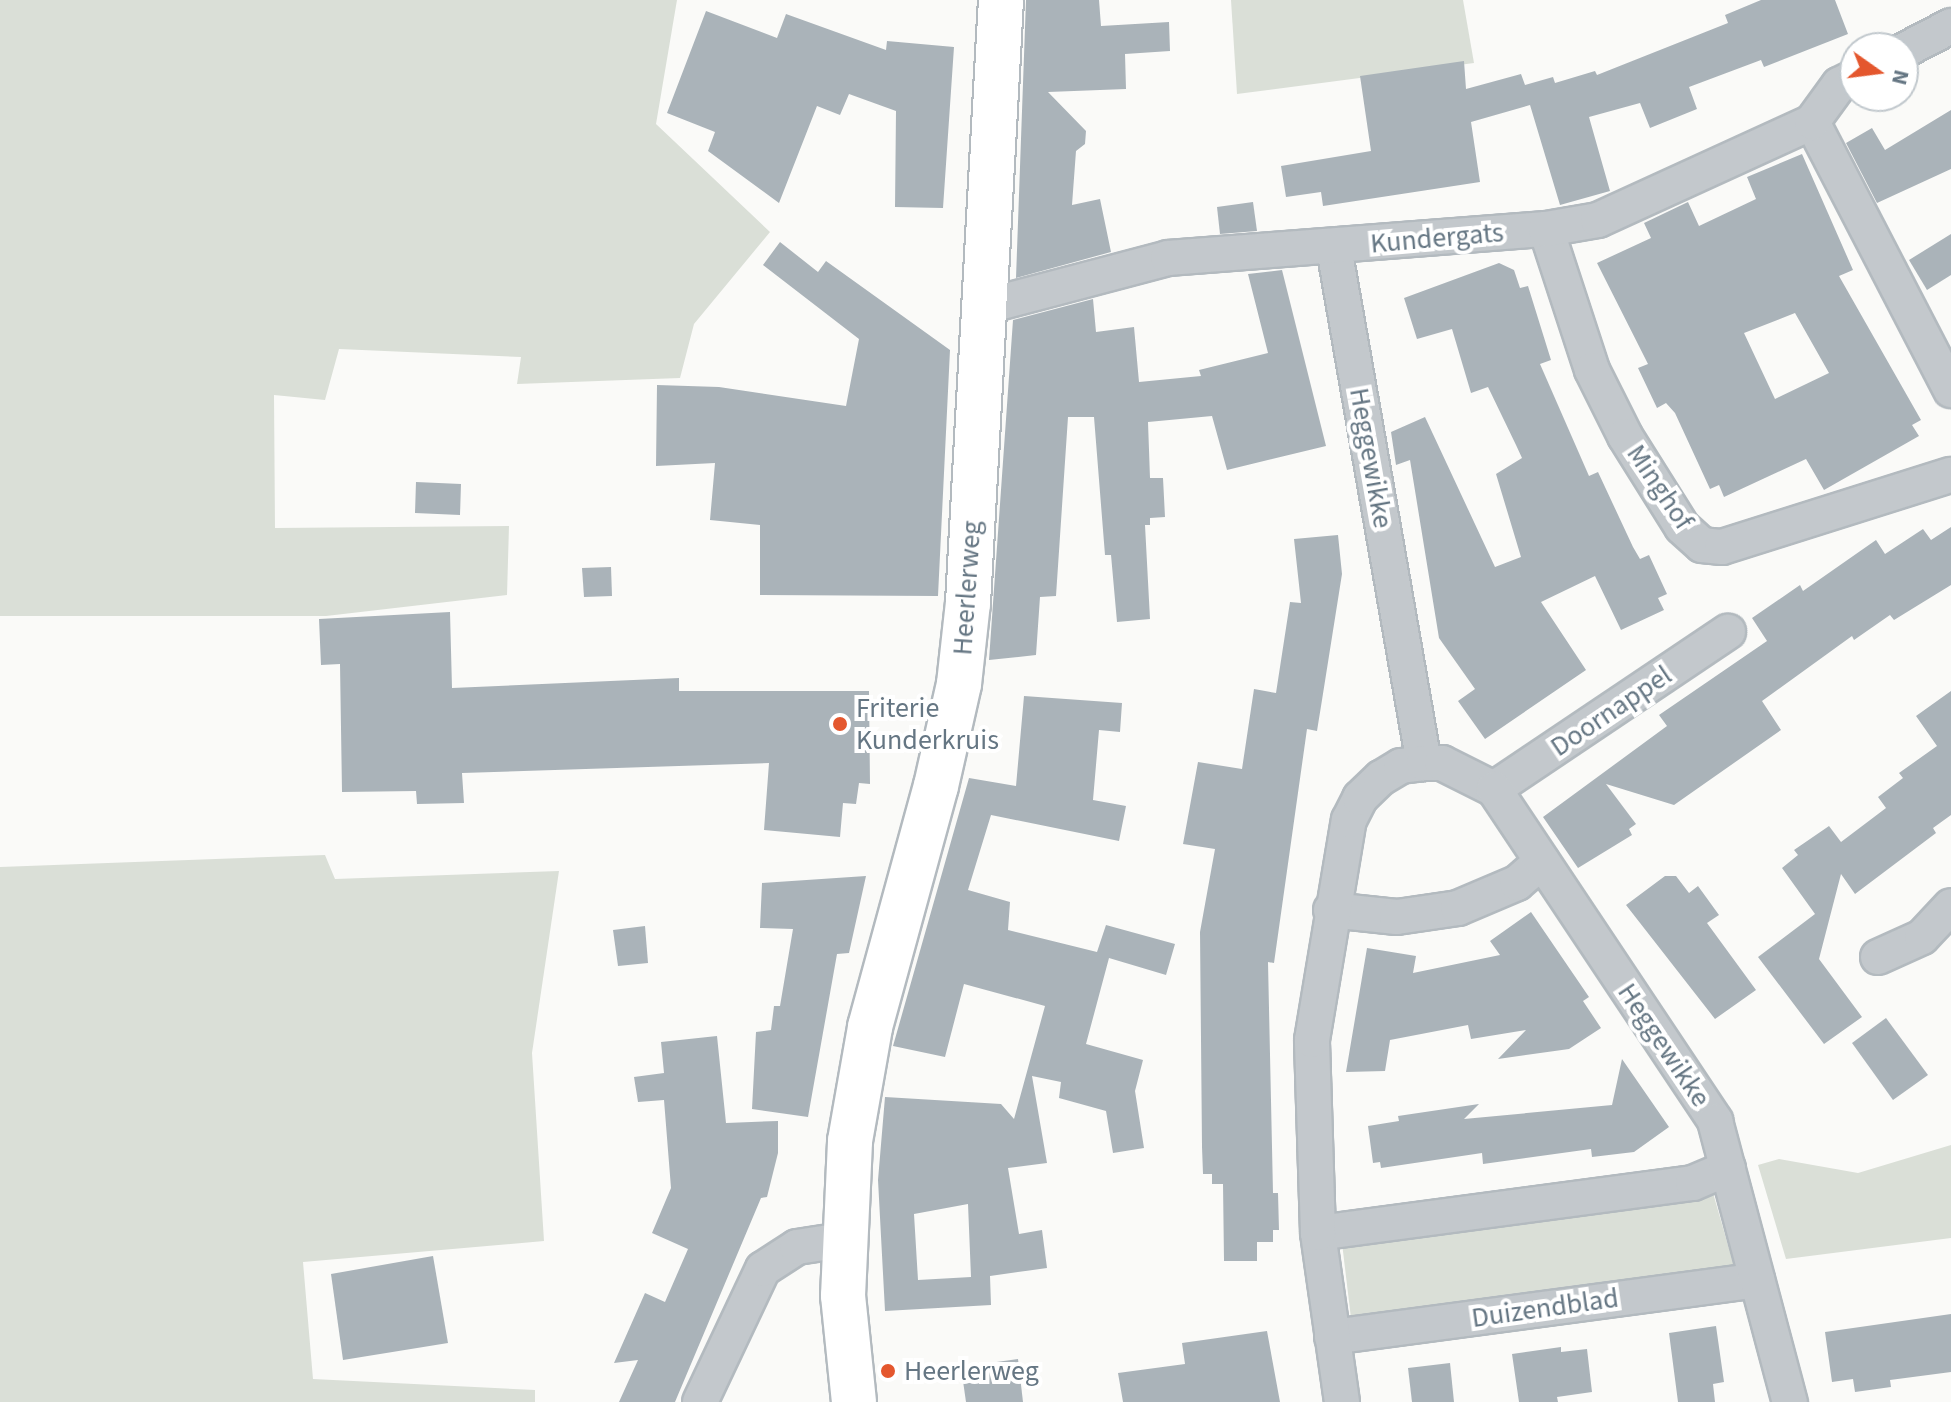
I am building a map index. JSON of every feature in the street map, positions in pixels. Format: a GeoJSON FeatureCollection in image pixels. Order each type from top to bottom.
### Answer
{"type":"FeatureCollection","features":[{"type":"Feature","properties":{"kind":"main road","name":"Heerlerweg"},"geometry":{"type":"LineString","coordinates":[[854,1402],[843,1240],[850,1141],[865,1047],[959,684],[968,603],[1001,0]]}},
{"type":"Feature","properties":{"kind":"street"},"geometry":{"type":"LineString","coordinates":[[1919,43],[1951,26]]}},
{"type":"Feature","properties":{"kind":"street","name":"Kundergats"},"geometry":{"type":"LineString","coordinates":[[983,307],[1168,258],[1334,248],[1546,229],[1598,220],[1812,122],[1839,85]]}},
{"type":"Feature","properties":{"kind":"street"},"geometry":{"type":"LineString","coordinates":[[1812,122],[1951,390]]}},
{"type":"Feature","properties":{"kind":"street","name":"Minghof"},"geometry":{"type":"LineString","coordinates":[[1546,229],[1592,370],[1666,501],[1702,545],[1722,547],[1951,475]]}},
{"type":"Feature","properties":{"kind":"street","name":"Heggewikke"},"geometry":{"type":"LineString","coordinates":[[1334,248],[1424,763],[1442,763],[1494,789],[1715,1121],[1790,1402]]}},
{"type":"Feature","properties":{"kind":"street","name":"Doornappel"},"geometry":{"type":"LineString","coordinates":[[1494,789],[1728,632]]}},
{"type":"Feature","properties":{"kind":"street"},"geometry":{"type":"LineString","coordinates":[[1342,1402],[1318,1233],[1312,1040],[1342,843],[1360,798],[1401,766],[1424,763]]}},
{"type":"Feature","properties":{"kind":"street"},"geometry":{"type":"LineString","coordinates":[[1331,910],[1397,917],[1458,908],[1517,883],[1542,861]]}},
{"type":"Feature","properties":{"kind":"street"},"geometry":{"type":"LineString","coordinates":[[1878,957],[1922,937],[1951,906]]}},
{"type":"Feature","properties":{"kind":"street"},"geometry":{"type":"LineString","coordinates":[[1318,1233],[1693,1183],[1728,1168]]}},
{"type":"Feature","properties":{"kind":"street"},"geometry":{"type":"LineString","coordinates":[[700,1402],[763,1269],[797,1247],[843,1240]]}},
{"type":"Feature","properties":{"kind":"street","name":"Duizendblad"},"geometry":{"type":"LineString","coordinates":[[1332,1337],[1757,1280]]}},
{"type":"Feature","properties":{"kind":"shaded area"},"geometry":{"type":"Polygon","coordinates":[[[0,0],[677,0],[656,124],[770,232],[694,324],[680,378],[517,384],[521,357],[339,349],[325,400],[274,395],[275,528],[509,526],[507,595],[326,616],[0,616],[0,0]]]}},
{"type":"Feature","properties":{"kind":"shaded area"},"geometry":{"type":"Polygon","coordinates":[[[1231,0],[1463,0],[1474,63],[1237,94],[1231,0]]]}},
{"type":"Feature","properties":{"kind":"shaded area"},"geometry":{"type":"Polygon","coordinates":[[[325,855],[335,879],[559,871],[532,1053],[544,1241],[303,1262],[313,1379],[535,1390],[535,1402],[0,1402],[0,867],[325,855]]]}},
{"type":"Feature","properties":{"kind":"shaded area"},"geometry":{"type":"Polygon","coordinates":[[[1951,1145],[1951,1238],[1786,1259],[1758,1165],[1779,1159],[1858,1173],[1951,1145]]]}},
{"type":"Feature","properties":{"kind":"shaded area"},"geometry":{"type":"Polygon","coordinates":[[[1713,1193],[1734,1266],[1351,1318],[1342,1243],[1713,1193]]]}},
{"type":"Feature","properties":{"kind":"building"},"geometry":{"type":"Polygon","coordinates":[[[1026,0],[1099,0],[1101,26],[1169,22],[1170,51],[1125,54],[1126,89],[1048,92],[1086,131],[1085,144],[1076,151],[1072,205],[1100,199],[1111,252],[1016,278],[1026,0]]]}},
{"type":"Feature","properties":{"kind":"building"},"geometry":{"type":"Polygon","coordinates":[[[1761,0],[1835,0],[1847,32],[1839,32],[1839,38],[1764,67],[1761,60],[1689,87],[1697,109],[1650,128],[1640,103],[1589,117],[1610,191],[1560,205],[1530,105],[1471,122],[1480,182],[1323,206],[1321,192],[1286,197],[1281,166],[1371,151],[1360,76],[1464,61],[1466,89],[1521,74],[1525,85],[1553,77],[1555,83],[1595,71],[1597,75],[1728,23],[1725,15],[1761,0]]]}},
{"type":"Feature","properties":{"kind":"building"},"geometry":{"type":"Polygon","coordinates":[[[706,11],[777,38],[786,14],[886,50],[887,41],[954,47],[943,208],[895,207],[896,111],[849,94],[840,115],[817,106],[779,203],[708,151],[715,132],[667,113],[706,11]]]}},
{"type":"Feature","properties":{"kind":"building"},"geometry":{"type":"Polygon","coordinates":[[[1951,110],[1951,169],[1877,203],[1846,143],[1872,128],[1885,150],[1951,110]]]}},
{"type":"Feature","properties":{"kind":"building"},"geometry":{"type":"Polygon","coordinates":[[[1802,154],[1853,270],[1839,276],[1921,420],[1912,425],[1919,436],[1824,490],[1806,459],[1724,497],[1719,485],[1710,489],[1675,413],[1666,403],[1657,408],[1638,368],[1648,364],[1597,263],[1651,238],[1644,223],[1688,202],[1699,226],[1756,199],[1747,177],[1802,154]],[[1795,313],[1744,333],[1775,399],[1829,373],[1795,313]]]}},
{"type":"Feature","properties":{"kind":"building"},"geometry":{"type":"Polygon","coordinates":[[[1253,202],[1257,231],[1220,234],[1217,207],[1253,202]]]}},
{"type":"Feature","properties":{"kind":"building"},"geometry":{"type":"Polygon","coordinates":[[[1951,234],[1951,275],[1927,290],[1909,260],[1951,234]]]}},
{"type":"Feature","properties":{"kind":"building"},"geometry":{"type":"Polygon","coordinates":[[[780,242],[818,272],[826,261],[950,350],[938,596],[760,595],[760,525],[710,520],[715,463],[656,466],[657,385],[719,387],[846,406],[859,339],[763,265],[780,242]]]}},
{"type":"Feature","properties":{"kind":"building"},"geometry":{"type":"Polygon","coordinates":[[[1499,263],[1514,270],[1520,288],[1528,286],[1551,360],[1540,364],[1589,476],[1598,472],[1633,547],[1640,559],[1649,555],[1667,594],[1658,598],[1664,610],[1621,630],[1595,576],[1541,602],[1586,670],[1485,739],[1458,701],[1475,689],[1439,638],[1410,460],[1396,465],[1391,432],[1425,417],[1495,567],[1521,557],[1496,474],[1522,458],[1488,387],[1471,393],[1452,329],[1417,339],[1404,298],[1499,263]]]}},
{"type":"Feature","properties":{"kind":"building"},"geometry":{"type":"Polygon","coordinates":[[[1282,270],[1326,446],[1227,470],[1212,416],[1148,422],[1150,478],[1163,478],[1165,517],[1150,518],[1150,525],[1145,525],[1150,619],[1117,622],[1111,555],[1105,555],[1094,417],[1068,417],[1056,596],[1040,597],[1036,655],[989,660],[1013,320],[1093,299],[1096,332],[1134,327],[1139,382],[1201,376],[1199,370],[1268,353],[1248,274],[1282,270]]]}},
{"type":"Feature","properties":{"kind":"building"},"geometry":{"type":"Polygon","coordinates":[[[416,482],[461,484],[460,515],[415,513],[416,482]]]}},
{"type":"Feature","properties":{"kind":"building"},"geometry":{"type":"Polygon","coordinates":[[[1951,527],[1951,585],[1894,620],[1890,615],[1854,640],[1852,636],[1762,701],[1781,730],[1674,805],[1606,784],[1636,824],[1629,829],[1632,835],[1578,868],[1543,817],[1667,726],[1659,715],[1767,641],[1752,618],[1800,585],[1803,591],[1876,540],[1885,554],[1923,529],[1931,540],[1951,527]]]}},
{"type":"Feature","properties":{"kind":"building"},"geometry":{"type":"Polygon","coordinates":[[[1338,535],[1342,574],[1317,731],[1307,729],[1274,963],[1268,962],[1273,1193],[1278,1193],[1279,1230],[1273,1230],[1273,1242],[1257,1242],[1257,1261],[1224,1261],[1223,1184],[1212,1184],[1212,1174],[1203,1174],[1202,1147],[1200,932],[1215,849],[1183,844],[1198,762],[1242,769],[1254,689],[1276,693],[1290,602],[1301,603],[1294,539],[1338,535]]]}},
{"type":"Feature","properties":{"kind":"building"},"geometry":{"type":"Polygon","coordinates":[[[611,567],[612,596],[584,597],[582,568],[611,567]]]}},
{"type":"Feature","properties":{"kind":"building"},"geometry":{"type":"Polygon","coordinates":[[[450,612],[452,688],[679,678],[679,691],[869,691],[870,784],[859,783],[856,804],[843,803],[840,837],[764,830],[769,763],[462,773],[464,803],[417,804],[416,791],[342,792],[340,664],[321,665],[319,619],[450,612]]]}},
{"type":"Feature","properties":{"kind":"building"},"geometry":{"type":"Polygon","coordinates":[[[1951,691],[1951,815],[1933,828],[1936,833],[1855,894],[1841,874],[1819,959],[1862,1017],[1824,1044],[1758,957],[1815,914],[1782,868],[1798,855],[1794,850],[1829,826],[1841,842],[1886,808],[1878,797],[1903,778],[1899,773],[1937,746],[1916,716],[1951,691]]]}},
{"type":"Feature","properties":{"kind":"building"},"geometry":{"type":"Polygon","coordinates":[[[1024,696],[1122,703],[1120,732],[1099,730],[1093,800],[1126,806],[1119,841],[991,815],[968,890],[1010,902],[1008,930],[1097,952],[1106,925],[1175,944],[1166,975],[1109,958],[1086,1044],[1143,1060],[1135,1091],[1144,1148],[1113,1153],[1106,1111],[1059,1098],[1061,1082],[1032,1076],[1047,1163],[1008,1168],[1019,1234],[1042,1230],[1047,1268],[990,1276],[991,1305],[885,1311],[878,1180],[885,1097],[1001,1104],[1014,1119],[1045,1006],[964,984],[945,1057],[893,1046],[969,778],[1016,786],[1024,696]],[[968,1204],[914,1214],[918,1280],[971,1277],[968,1204]]]}},
{"type":"Feature","properties":{"kind":"building"},"geometry":{"type":"Polygon","coordinates":[[[866,876],[849,953],[837,954],[808,1117],[752,1109],[756,1032],[771,1030],[774,1006],[780,1006],[793,929],[760,928],[762,883],[866,876]]]}},
{"type":"Feature","properties":{"kind":"building"},"geometry":{"type":"Polygon","coordinates":[[[1665,876],[1676,876],[1689,893],[1698,886],[1719,915],[1707,923],[1756,990],[1715,1019],[1626,905],[1665,876]]]}},
{"type":"Feature","properties":{"kind":"building"},"geometry":{"type":"Polygon","coordinates":[[[1531,912],[1589,997],[1583,1001],[1601,1028],[1569,1049],[1498,1059],[1526,1030],[1471,1039],[1468,1025],[1390,1040],[1385,1071],[1346,1072],[1367,948],[1416,956],[1413,973],[1500,955],[1490,941],[1531,912]]]}},
{"type":"Feature","properties":{"kind":"building"},"geometry":{"type":"Polygon","coordinates":[[[645,926],[648,963],[618,966],[613,930],[645,926]]]}},
{"type":"Feature","properties":{"kind":"building"},"geometry":{"type":"Polygon","coordinates":[[[1886,1018],[1928,1075],[1893,1100],[1852,1043],[1886,1018]]]}},
{"type":"Feature","properties":{"kind":"building"},"geometry":{"type":"Polygon","coordinates":[[[717,1036],[726,1123],[778,1121],[778,1153],[767,1197],[761,1198],[675,1402],[619,1402],[638,1360],[614,1363],[645,1293],[665,1302],[688,1249],[652,1233],[671,1188],[664,1100],[638,1102],[634,1077],[664,1073],[661,1042],[717,1036]]]}},
{"type":"Feature","properties":{"kind":"building"},"geometry":{"type":"Polygon","coordinates":[[[1622,1059],[1669,1127],[1634,1152],[1592,1157],[1591,1149],[1483,1164],[1482,1153],[1381,1168],[1380,1162],[1373,1163],[1368,1126],[1399,1121],[1398,1116],[1479,1104],[1464,1119],[1612,1105],[1622,1059]]]}},
{"type":"Feature","properties":{"kind":"building"},"geometry":{"type":"Polygon","coordinates":[[[433,1256],[448,1343],[343,1360],[331,1274],[433,1256]]]}},
{"type":"Feature","properties":{"kind":"building"},"geometry":{"type":"Polygon","coordinates":[[[1951,1314],[1951,1372],[1890,1380],[1891,1387],[1855,1392],[1853,1379],[1832,1382],[1825,1332],[1951,1314]]]}},
{"type":"Feature","properties":{"kind":"building"},"geometry":{"type":"Polygon","coordinates":[[[1716,1326],[1724,1382],[1713,1384],[1715,1402],[1678,1402],[1669,1333],[1716,1326]]]}},
{"type":"Feature","properties":{"kind":"building"},"geometry":{"type":"Polygon","coordinates":[[[1267,1331],[1280,1402],[1123,1402],[1118,1373],[1185,1364],[1182,1343],[1267,1331]]]}},
{"type":"Feature","properties":{"kind":"building"},"geometry":{"type":"Polygon","coordinates":[[[1561,1347],[1561,1352],[1587,1349],[1592,1392],[1557,1397],[1558,1402],[1519,1402],[1512,1354],[1561,1347]]]}},
{"type":"Feature","properties":{"kind":"building"},"geometry":{"type":"Polygon","coordinates":[[[1018,1359],[1023,1402],[966,1402],[961,1367],[1018,1359]]]}},
{"type":"Feature","properties":{"kind":"building"},"geometry":{"type":"Polygon","coordinates":[[[1450,1363],[1454,1402],[1412,1402],[1408,1368],[1450,1363]]]}},
{"type":"Feature","properties":{"kind":"place","name":"Friterie Kunderkruis"},"geometry":{"type":"Point","coordinates":[840,724]}},
{"type":"Feature","properties":{"kind":"place","name":"Heerlerweg"},"geometry":{"type":"Point","coordinates":[888,1371]}}]}
